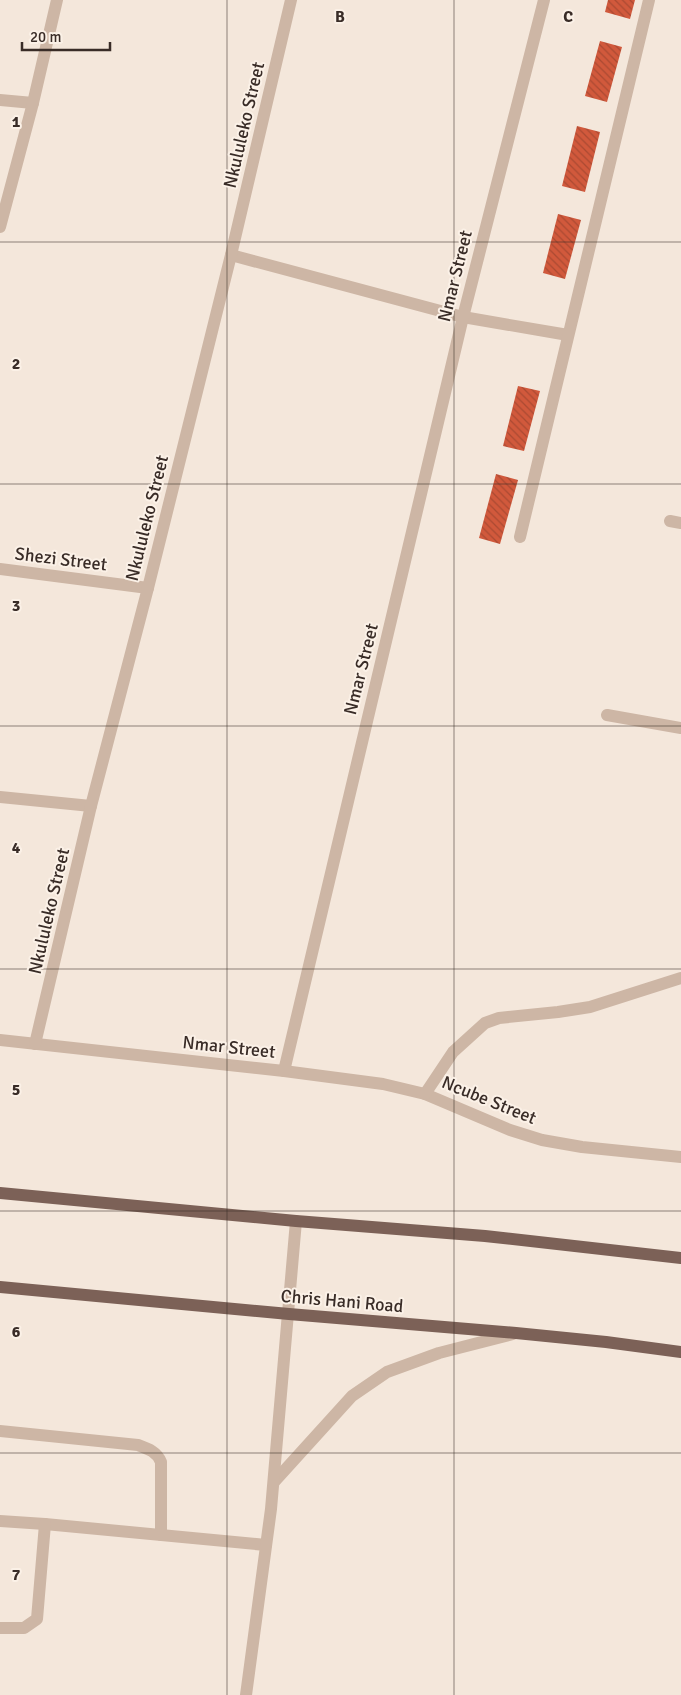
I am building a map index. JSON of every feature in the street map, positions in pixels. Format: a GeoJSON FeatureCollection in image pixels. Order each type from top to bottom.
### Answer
{"type":"FeatureCollection","features":[{"type":"Feature","properties":{"kind":"main road"},"geometry":{"type":"LineString","coordinates":[[0,1193],[296,1221],[485,1236],[681,1258]]}},
{"type":"Feature","properties":{"kind":"main road","name":"Chris Hani Road"},"geometry":{"type":"LineString","coordinates":[[0,1287],[516,1333],[681,1352]]}},
{"type":"Feature","properties":{"kind":"street"},"geometry":{"type":"LineString","coordinates":[[0,227],[33,103],[57,0]]}},
{"type":"Feature","properties":{"kind":"street","name":"Nkululeko Street"},"geometry":{"type":"LineString","coordinates":[[35,1044],[91,806],[148,588],[291,0]]}},
{"type":"Feature","properties":{"kind":"street","name":"Nmar Street"},"geometry":{"type":"LineString","coordinates":[[0,1040],[284,1071],[462,317],[544,0]]}},
{"type":"Feature","properties":{"kind":"street"},"geometry":{"type":"LineString","coordinates":[[520,537],[649,0]]}},
{"type":"Feature","properties":{"kind":"street"},"geometry":{"type":"LineString","coordinates":[[0,100],[33,103]]}},
{"type":"Feature","properties":{"kind":"street"},"geometry":{"type":"LineString","coordinates":[[230,255],[462,317],[568,336]]}},
{"type":"Feature","properties":{"kind":"street","name":"Shezi Street"},"geometry":{"type":"LineString","coordinates":[[0,569],[148,588]]}},
{"type":"Feature","properties":{"kind":"street"},"geometry":{"type":"LineString","coordinates":[[607,715],[681,728]]}},
{"type":"Feature","properties":{"kind":"street"},"geometry":{"type":"LineString","coordinates":[[0,797],[91,806]]}},
{"type":"Feature","properties":{"kind":"street"},"geometry":{"type":"LineString","coordinates":[[425,1094],[453,1052],[485,1023],[499,1018],[590,1007],[681,978]]}},
{"type":"Feature","properties":{"kind":"street","name":"Ncube Street"},"geometry":{"type":"LineString","coordinates":[[284,1071],[383,1084],[425,1094],[510,1130],[542,1140],[582,1147],[681,1157]]}},
{"type":"Feature","properties":{"kind":"street"},"geometry":{"type":"LineString","coordinates":[[246,1695],[274,1482],[296,1221]]}},
{"type":"Feature","properties":{"kind":"street"},"geometry":{"type":"LineString","coordinates":[[274,1482],[352,1396],[387,1372],[439,1353],[516,1333]]}},
{"type":"Feature","properties":{"kind":"street"},"geometry":{"type":"LineString","coordinates":[[0,1431],[138,1445],[154,1452],[161,1462],[161,1535]]}},
{"type":"Feature","properties":{"kind":"street"},"geometry":{"type":"LineString","coordinates":[[0,1521],[266,1545]]}},
{"type":"Feature","properties":{"kind":"street"},"geometry":{"type":"LineString","coordinates":[[0,1628],[24,1628],[37,1619],[45,1524]]}},
{"type":"Feature","properties":{"kind":"building"},"geometry":{"type":"Polygon","coordinates":[[[608,0],[635,0],[630,19],[605,12],[608,0]]]}},
{"type":"Feature","properties":{"kind":"building"},"geometry":{"type":"Polygon","coordinates":[[[600,41],[622,47],[607,102],[585,96],[600,41]]]}},
{"type":"Feature","properties":{"kind":"building"},"geometry":{"type":"Polygon","coordinates":[[[577,126],[600,132],[585,192],[562,186],[577,126]]]}},
{"type":"Feature","properties":{"kind":"building"},"geometry":{"type":"Polygon","coordinates":[[[558,214],[581,220],[565,279],[543,273],[558,214]]]}},
{"type":"Feature","properties":{"kind":"building"},"geometry":{"type":"Polygon","coordinates":[[[518,386],[540,391],[524,451],[503,446],[518,386]]]}},
{"type":"Feature","properties":{"kind":"building"},"geometry":{"type":"Polygon","coordinates":[[[496,474],[518,480],[500,544],[479,538],[496,474]]]}}]}
